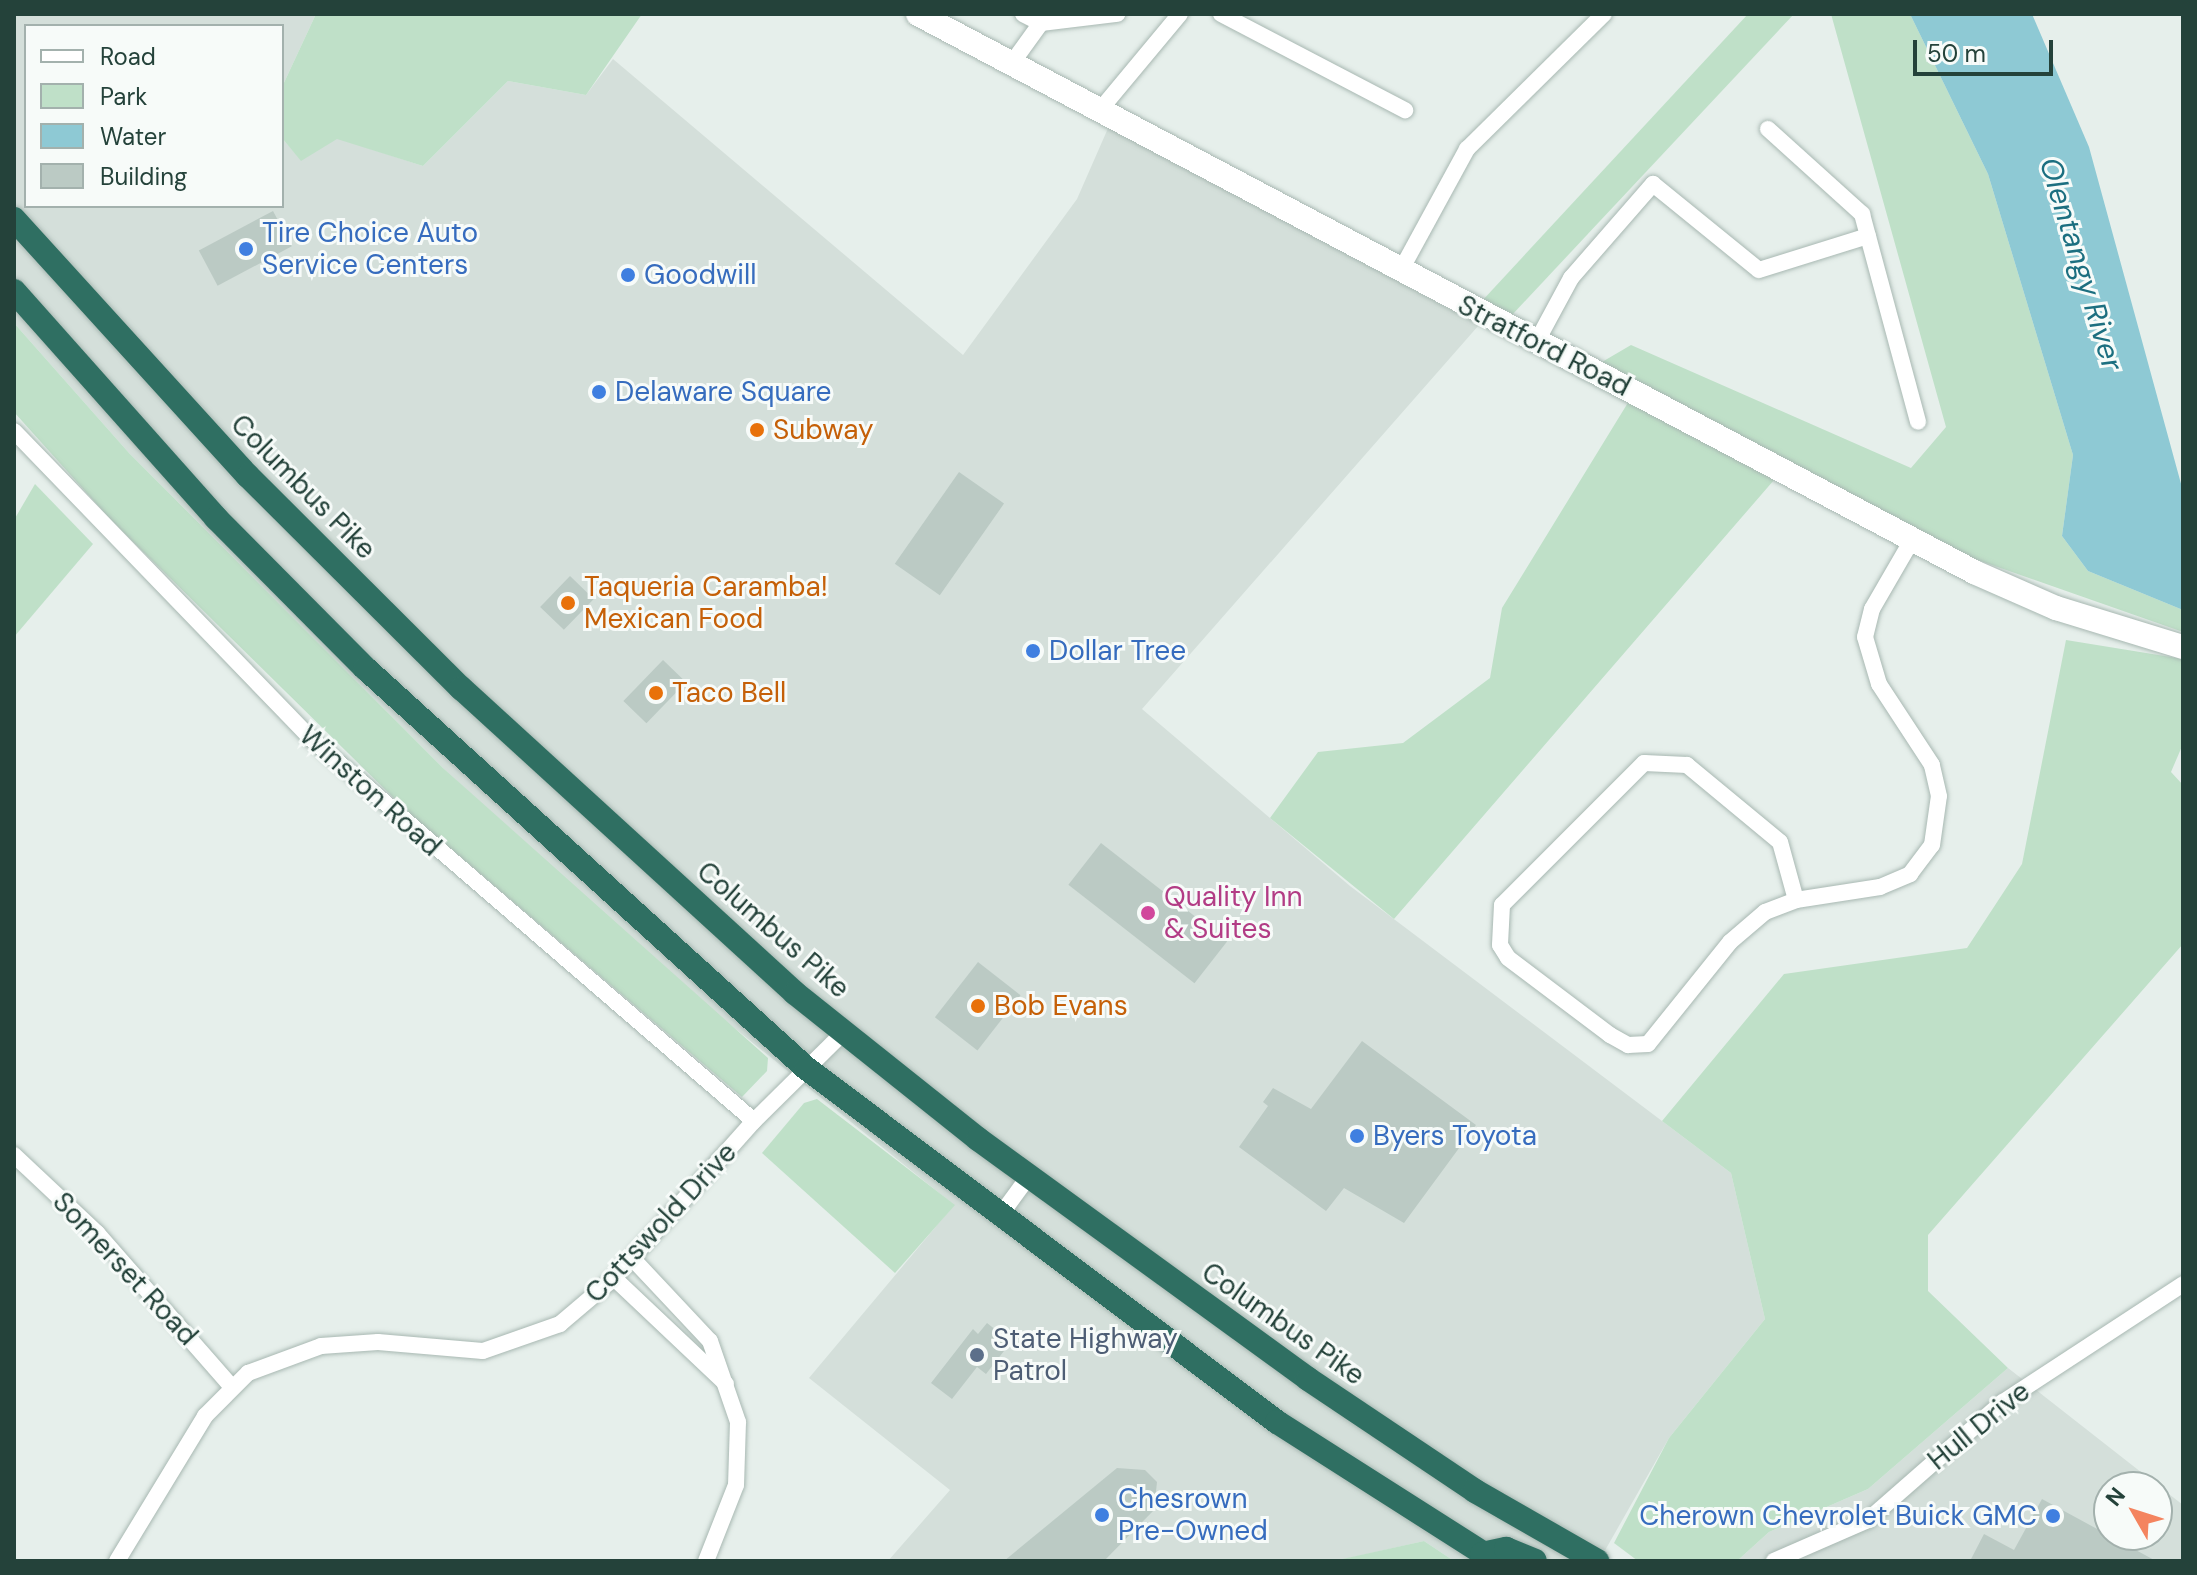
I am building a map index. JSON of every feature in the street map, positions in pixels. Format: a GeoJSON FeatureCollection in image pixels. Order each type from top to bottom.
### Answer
{"type":"FeatureCollection","features":[{"type":"Feature","properties":{"kind":"highway","name":"Columbus Pike"},"geometry":{"type":"LineString","coordinates":[[14,219],[248,476],[461,688],[795,993],[1029,1176],[1347,1406],[1475,1491],[1597,1561]]}},
{"type":"Feature","properties":{"kind":"highway"},"geometry":{"type":"LineString","coordinates":[[14,291],[216,518],[365,668],[806,1068],[999,1217],[1277,1422],[1488,1557],[1506,1549],[1535,1561]]}},
{"type":"Feature","properties":{"kind":"street","name":"Stratford Road"},"geometry":{"type":"LineString","coordinates":[[918,14],[1912,540],[2045,604],[2183,647]]}},
{"type":"Feature","properties":{"kind":"street"},"geometry":{"type":"LineString","coordinates":[[1023,14],[1041,23],[1109,15]]}},
{"type":"Feature","properties":{"kind":"street"},"geometry":{"type":"LineString","coordinates":[[1100,110],[1180,14]]}},
{"type":"Feature","properties":{"kind":"street"},"geometry":{"type":"LineString","coordinates":[[1221,14],[1405,110]]}},
{"type":"Feature","properties":{"kind":"street"},"geometry":{"type":"LineString","coordinates":[[1401,270],[1467,149],[1604,14]]}},
{"type":"Feature","properties":{"kind":"street"},"geometry":{"type":"LineString","coordinates":[[1012,63],[1041,23]]}},
{"type":"Feature","properties":{"kind":"street"},"geometry":{"type":"LineString","coordinates":[[1768,129],[1862,214],[1918,422]]}},
{"type":"Feature","properties":{"kind":"street"},"geometry":{"type":"LineString","coordinates":[[1537,341],[1571,278],[1653,184],[1759,270],[1868,236]]}},
{"type":"Feature","properties":{"kind":"street","name":"Winston Road"},"geometry":{"type":"LineString","coordinates":[[14,431],[310,738],[754,1121]]}},
{"type":"Feature","properties":{"kind":"street"},"geometry":{"type":"LineString","coordinates":[[1796,900],[1780,842],[1687,765],[1644,763],[1521,881],[1502,905],[1500,945],[1508,958],[1610,1035],[1628,1045],[1648,1044],[1746,925],[1796,900],[1896,882],[1917,864],[1938,829],[1932,765],[1879,684],[1865,637],[1872,609],[1912,540]]}},
{"type":"Feature","properties":{"kind":"street","name":"Cottswold Drive"},"geometry":{"type":"LineString","coordinates":[[117,1561],[181,1451],[232,1387],[248,1373],[321,1346],[378,1342],[445,1352],[509,1346],[560,1324],[614,1278],[754,1121],[845,1031]]}},
{"type":"Feature","properties":{"kind":"street","name":"Somerset Road"},"geometry":{"type":"LineString","coordinates":[[14,1155],[97,1233],[232,1387]]}},
{"type":"Feature","properties":{"kind":"street"},"geometry":{"type":"LineString","coordinates":[[999,1217],[1029,1176]]}},
{"type":"Feature","properties":{"kind":"street"},"geometry":{"type":"LineString","coordinates":[[632,1258],[710,1341],[728,1385],[740,1462],[730,1508],[706,1561]]}},
{"type":"Feature","properties":{"kind":"street"},"geometry":{"type":"LineString","coordinates":[[614,1278],[728,1385]]}},
{"type":"Feature","properties":{"kind":"street","name":"Hull Drive"},"geometry":{"type":"LineString","coordinates":[[1774,1561],[1868,1520],[2003,1402],[2183,1284]]}},
{"type":"Feature","properties":{"kind":"shaded area"},"geometry":{"type":"Polygon","coordinates":[[[14,14],[316,14],[284,83],[284,24],[24,24],[24,208],[284,208],[284,140],[301,160],[337,138],[423,166],[508,81],[586,95],[613,59],[963,355],[1077,199],[1109,126],[1479,325],[1142,709],[1350,886],[1731,1173],[1765,1319],[1669,1438],[1599,1561],[1454,1561],[1424,1541],[1336,1561],[888,1561],[950,1490],[809,1378],[954,1205],[671,977],[443,768],[129,453],[14,323],[14,14]]]}},
{"type":"Feature","properties":{"kind":"shaded area"},"geometry":{"type":"Polygon","coordinates":[[[2008,1368],[2140,1471],[2093,1471],[2093,1551],[2173,1551],[2173,1497],[2183,1505],[2183,1561],[1737,1561],[1769,1532],[1868,1489],[2008,1368]]]}},
{"type":"Feature","properties":{"kind":"green space"},"geometry":{"type":"Polygon","coordinates":[[[316,14],[642,14],[586,95],[508,81],[423,166],[337,139],[301,161],[284,140],[284,83],[316,14]]]}},
{"type":"Feature","properties":{"kind":"green space"},"geometry":{"type":"Polygon","coordinates":[[[1748,14],[1794,14],[1511,316],[1481,302],[1748,14]]]}},
{"type":"Feature","properties":{"kind":"green space"},"geometry":{"type":"Polygon","coordinates":[[[1831,14],[1910,14],[1988,174],[2073,455],[2062,536],[2088,571],[2183,610],[2183,632],[1955,552],[1602,362],[1631,345],[1911,468],[1946,427],[1831,14]]]}},
{"type":"Feature","properties":{"kind":"green space"},"geometry":{"type":"Polygon","coordinates":[[[14,323],[129,453],[443,768],[768,1058],[767,1071],[742,1097],[408,812],[111,520],[14,412],[14,323]]]}},
{"type":"Feature","properties":{"kind":"green space"},"geometry":{"type":"Polygon","coordinates":[[[1629,401],[1774,480],[1394,919],[1270,818],[1318,752],[1403,743],[1490,678],[1502,608],[1629,401]]]}},
{"type":"Feature","properties":{"kind":"green space"},"geometry":{"type":"Polygon","coordinates":[[[35,484],[93,544],[14,637],[14,520],[35,484]]]}},
{"type":"Feature","properties":{"kind":"green space"},"geometry":{"type":"Polygon","coordinates":[[[2066,640],[2183,659],[2183,744],[2171,772],[2183,785],[2183,944],[1928,1235],[1928,1291],[2008,1368],[1868,1489],[1769,1532],[1737,1561],[1638,1561],[1614,1543],[1669,1438],[1765,1319],[1731,1173],[1662,1121],[1784,974],[1967,948],[2022,864],[2066,640]]]}},
{"type":"Feature","properties":{"kind":"green space"},"geometry":{"type":"Polygon","coordinates":[[[817,1099],[955,1205],[895,1273],[762,1153],[804,1103],[817,1099]]]}},
{"type":"Feature","properties":{"kind":"green space"},"geometry":{"type":"Polygon","coordinates":[[[1424,1541],[1454,1561],[1336,1561],[1338,1560],[1424,1541]]]}},
{"type":"Feature","properties":{"kind":"water","name":"Olentangy River"},"geometry":{"type":"Polygon","coordinates":[[[1910,14],[2032,14],[2089,147],[2183,491],[2183,610],[2088,571],[2062,536],[2073,455],[1988,174],[1910,14]]]}},
{"type":"Feature","properties":{"kind":"building","name":"Tire Choice Auto Service Centers"},"geometry":{"type":"Polygon","coordinates":[[[273,211],[292,246],[218,286],[199,250],[273,211]]]}},
{"type":"Feature","properties":{"kind":"building"},"geometry":{"type":"Polygon","coordinates":[[[959,472],[1004,504],[940,595],[895,564],[959,472]]]}},
{"type":"Feature","properties":{"kind":"building","name":"Taqueria Caramba! Mexican Food"},"geometry":{"type":"Polygon","coordinates":[[[570,576],[594,599],[564,630],[540,607],[570,576]]]}},
{"type":"Feature","properties":{"kind":"building","name":"Taco Bell"},"geometry":{"type":"Polygon","coordinates":[[[663,660],[686,682],[646,723],[623,701],[663,660]]]}},
{"type":"Feature","properties":{"kind":"building","name":"Quality Inn & Suites"},"geometry":{"type":"Polygon","coordinates":[[[1101,843],[1227,942],[1194,983],[1068,885],[1101,843]]]}},
{"type":"Feature","properties":{"kind":"building","name":"Bob Evans"},"geometry":{"type":"Polygon","coordinates":[[[978,962],[1021,995],[977,1050],[935,1017],[978,962]]]}},
{"type":"Feature","properties":{"kind":"building","name":"Byers Toyota"},"geometry":{"type":"Polygon","coordinates":[[[1362,1041],[1476,1125],[1404,1223],[1344,1188],[1326,1211],[1239,1147],[1268,1106],[1263,1102],[1273,1088],[1311,1109],[1362,1041]]]}},
{"type":"Feature","properties":{"kind":"building","name":"State Highway Patrol"},"geometry":{"type":"Polygon","coordinates":[[[987,1323],[1011,1342],[986,1374],[977,1367],[952,1399],[931,1383],[973,1329],[978,1334],[987,1323]]]}},
{"type":"Feature","properties":{"kind":"building","name":"Chesrown Pre-Owned"},"geometry":{"type":"Polygon","coordinates":[[[1117,1468],[1145,1470],[1157,1482],[1154,1510],[1104,1561],[1004,1561],[1117,1468]]]}},
{"type":"Feature","properties":{"kind":"building","name":"Cherown Chevrolet Buick GMC"},"geometry":{"type":"Polygon","coordinates":[[[2042,1499],[2093,1527],[2093,1551],[2138,1551],[2156,1561],[1970,1561],[1984,1534],[2014,1550],[2042,1499]]]}},
{"type":"Feature","properties":{"kind":"place","name":"Tire Choice Auto Service Centers"},"geometry":{"type":"Point","coordinates":[246,249]}},
{"type":"Feature","properties":{"kind":"place","name":"Goodwill"},"geometry":{"type":"Point","coordinates":[628,275]}},
{"type":"Feature","properties":{"kind":"place","name":"Delaware Square"},"geometry":{"type":"Point","coordinates":[599,392]}},
{"type":"Feature","properties":{"kind":"place","name":"Subway"},"geometry":{"type":"Point","coordinates":[757,430]}},
{"type":"Feature","properties":{"kind":"place","name":"Taqueria Caramba! Mexican Food"},"geometry":{"type":"Point","coordinates":[568,603]}},
{"type":"Feature","properties":{"kind":"place","name":"Dollar Tree"},"geometry":{"type":"Point","coordinates":[1033,651]}},
{"type":"Feature","properties":{"kind":"place","name":"Taco Bell"},"geometry":{"type":"Point","coordinates":[656,693]}},
{"type":"Feature","properties":{"kind":"place","name":"Quality Inn & Suites"},"geometry":{"type":"Point","coordinates":[1148,913]}},
{"type":"Feature","properties":{"kind":"place","name":"Bob Evans"},"geometry":{"type":"Point","coordinates":[978,1006]}},
{"type":"Feature","properties":{"kind":"place","name":"Byers Toyota"},"geometry":{"type":"Point","coordinates":[1357,1136]}},
{"type":"Feature","properties":{"kind":"place","name":"State Highway Patrol"},"geometry":{"type":"Point","coordinates":[977,1355]}},
{"type":"Feature","properties":{"kind":"place","name":"Chesrown Pre-Owned"},"geometry":{"type":"Point","coordinates":[1102,1515]}},
{"type":"Feature","properties":{"kind":"place","name":"Cherown Chevrolet Buick GMC"},"geometry":{"type":"Point","coordinates":[2053,1516]}}]}
